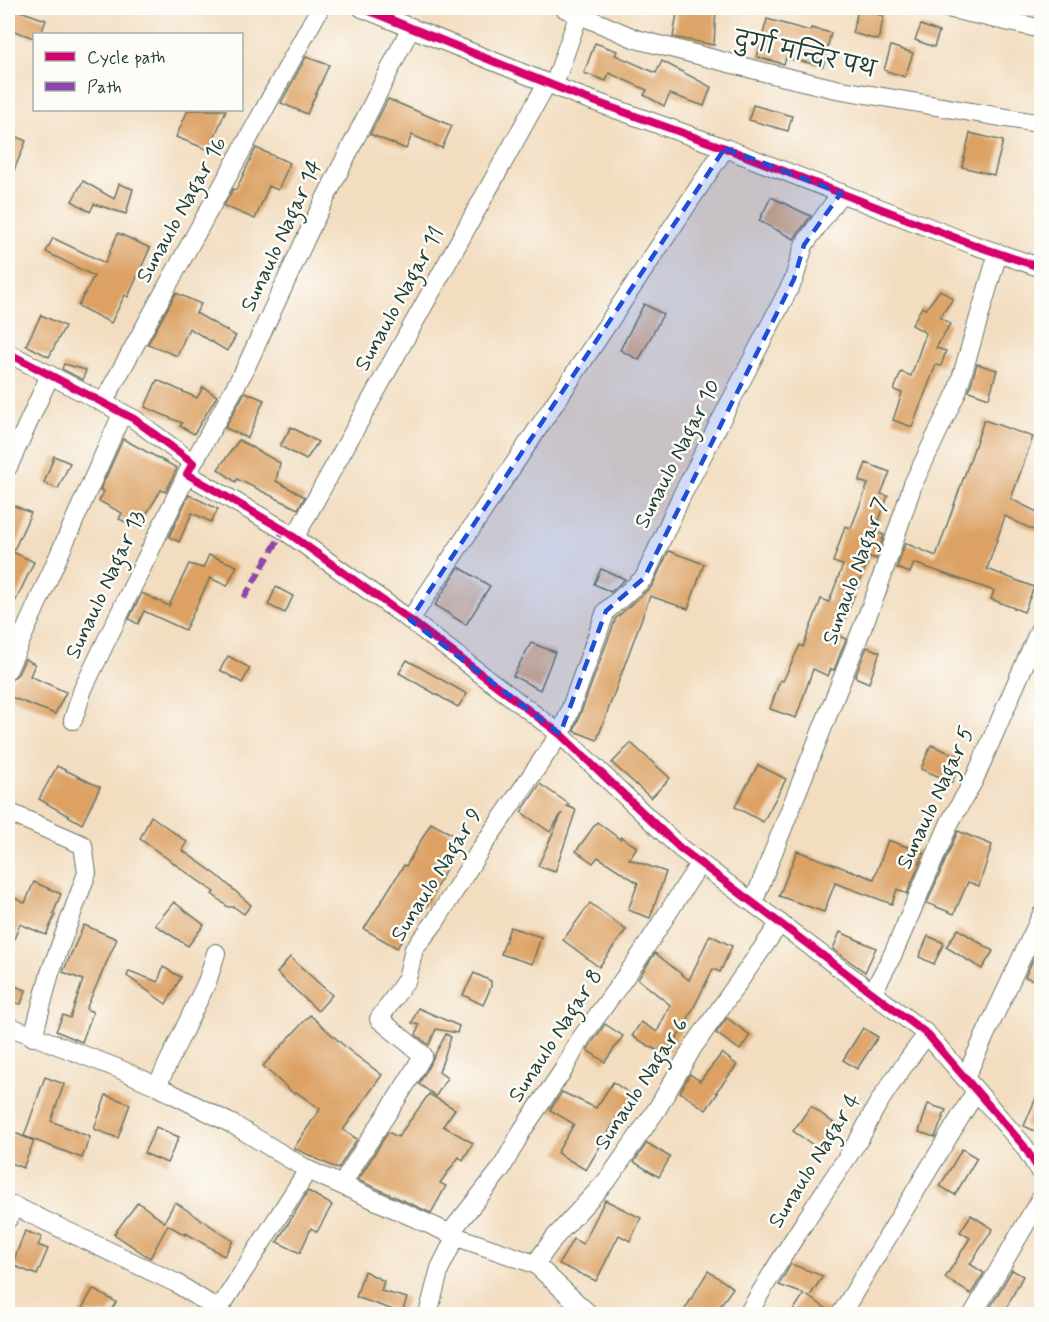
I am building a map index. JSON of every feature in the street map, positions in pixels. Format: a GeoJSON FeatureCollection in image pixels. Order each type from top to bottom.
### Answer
{"type":"FeatureCollection","features":[{"type":"Feature","properties":{"kind":"street","name":"Sunaulo Nagar 16"},"geometry":{"type":"LineString","coordinates":[[103,403],[320,8]]}},
{"type":"Feature","properties":{"kind":"street"},"geometry":{"type":"LineString","coordinates":[[362,8],[550,84],[1041,268]]}},
{"type":"Feature","properties":{"kind":"street"},"geometry":{"type":"LineString","coordinates":[[947,8],[1041,29]]}},
{"type":"Feature","properties":{"kind":"street","name":"Sunaulo Nagar 11"},"geometry":{"type":"LineString","coordinates":[[295,537],[550,84],[575,9]]}},
{"type":"Feature","properties":{"kind":"street","name":"दुर्गा मन्दिर पथ"},"geometry":{"type":"LineString","coordinates":[[575,9],[636,39],[764,72],[836,89],[1041,124]]}},
{"type":"Feature","properties":{"kind":"street","name":"Sunaulo Nagar 14"},"geometry":{"type":"LineString","coordinates":[[190,469],[244,371],[313,223],[411,27]]}},
{"type":"Feature","properties":{"kind":"street"},"geometry":{"type":"LineString","coordinates":[[410,620],[725,148]]}},
{"type":"Feature","properties":{"kind":"street","name":"Sunaulo Nagar 10"},"geometry":{"type":"LineString","coordinates":[[560,734],[606,611],[644,578],[681,497],[794,279],[804,245],[841,193]]}},
{"type":"Feature","properties":{"kind":"street","name":"Sunaulo Nagar 7"},"geometry":{"type":"LineString","coordinates":[[753,903],[877,591],[913,484],[957,392],[998,253]]}},
{"type":"Feature","properties":{"kind":"street"},"geometry":{"type":"LineString","coordinates":[[8,353],[134,419],[190,469],[295,537],[410,620],[560,734],[680,848],[927,1034],[1024,1146],[1041,1175]]}},
{"type":"Feature","properties":{"kind":"street"},"geometry":{"type":"LineString","coordinates":[[8,467],[50,375]]}},
{"type":"Feature","properties":{"kind":"street"},"geometry":{"type":"LineString","coordinates":[[8,669],[122,414]]}},
{"type":"Feature","properties":{"kind":"street","name":"Sunaulo Nagar 13"},"geometry":{"type":"LineString","coordinates":[[73,720],[83,689],[190,469]]}},
{"type":"Feature","properties":{"kind":"street","name":"Sunaulo Nagar 5"},"geometry":{"type":"LineString","coordinates":[[873,992],[893,954],[950,822],[974,780],[1041,624]]}},
{"type":"Feature","properties":{"kind":"street","name":"Sunaulo Nagar 9"},"geometry":{"type":"LineString","coordinates":[[342,1185],[363,1147],[404,1091],[423,1055],[379,1019],[407,979],[414,949],[435,922],[482,847],[560,734]]}},
{"type":"Feature","properties":{"kind":"street"},"geometry":{"type":"LineString","coordinates":[[8,814],[8,812],[83,844],[87,873],[50,973],[33,1036]]}},
{"type":"Feature","properties":{"kind":"street","name":"Sunaulo Nagar 8"},"geometry":{"type":"LineString","coordinates":[[428,1314],[440,1268],[453,1234],[501,1169],[523,1129],[564,1069],[579,1041],[638,958],[700,863]]}},
{"type":"Feature","properties":{"kind":"street"},"geometry":{"type":"LineString","coordinates":[[841,1314],[971,1084],[1041,914]]}},
{"type":"Feature","properties":{"kind":"street","name":"Sunaulo Nagar 6"},"geometry":{"type":"LineString","coordinates":[[535,1264],[555,1237],[609,1178],[657,1109],[693,1047],[780,923]]}},
{"type":"Feature","properties":{"kind":"street"},"geometry":{"type":"LineString","coordinates":[[157,1086],[207,982],[216,953]]}},
{"type":"Feature","properties":{"kind":"street"},"geometry":{"type":"LineString","coordinates":[[8,1026],[157,1086],[234,1125],[308,1170],[453,1234],[535,1264],[589,1314]]}},
{"type":"Feature","properties":{"kind":"street","name":"Sunaulo Nagar 4"},"geometry":{"type":"LineString","coordinates":[[748,1314],[778,1262],[801,1232],[830,1181],[859,1139],[892,1083],[927,1034]]}},
{"type":"Feature","properties":{"kind":"street"},"geometry":{"type":"LineString","coordinates":[[8,1220],[14,1206],[176,1283],[217,1312],[308,1170]]}},
{"type":"Feature","properties":{"kind":"street"},"geometry":{"type":"LineString","coordinates":[[973,1314],[1041,1196]]}},
{"type":"Feature","properties":{"kind":"highlighted area"},"geometry":{"type":"Polygon","coordinates":[[[725,148],[841,193],[804,245],[794,279],[644,578],[606,611],[560,734],[410,620],[725,148]]]}},
{"type":"Feature","properties":{"kind":"building"},"geometry":{"type":"Polygon","coordinates":[[[11,8],[46,20],[41,33],[33,33],[33,38],[8,29],[11,8]]]}},
{"type":"Feature","properties":{"kind":"building"},"geometry":{"type":"Polygon","coordinates":[[[678,8],[716,8],[714,45],[673,37],[678,8]]]}},
{"type":"Feature","properties":{"kind":"building"},"geometry":{"type":"Polygon","coordinates":[[[858,10],[884,16],[878,40],[852,33],[858,10]]]}},
{"type":"Feature","properties":{"kind":"building"},"geometry":{"type":"Polygon","coordinates":[[[767,19],[810,31],[811,28],[831,33],[823,66],[786,58],[784,64],[757,57],[767,19]]]}},
{"type":"Feature","properties":{"kind":"building"},"geometry":{"type":"Polygon","coordinates":[[[921,25],[939,32],[934,47],[915,40],[921,25]]]}},
{"type":"Feature","properties":{"kind":"building"},"geometry":{"type":"Polygon","coordinates":[[[595,43],[617,51],[615,55],[656,73],[662,61],[711,87],[704,106],[670,94],[664,106],[644,95],[647,90],[609,73],[606,81],[584,73],[595,43]]]}},
{"type":"Feature","properties":{"kind":"building"},"geometry":{"type":"Polygon","coordinates":[[[891,46],[913,53],[905,77],[884,70],[891,46]]]}},
{"type":"Feature","properties":{"kind":"building"},"geometry":{"type":"Polygon","coordinates":[[[306,57],[329,65],[307,114],[281,103],[306,57]]]}},
{"type":"Feature","properties":{"kind":"building"},"geometry":{"type":"Polygon","coordinates":[[[388,99],[452,126],[442,148],[412,135],[406,149],[370,134],[388,99]]]}},
{"type":"Feature","properties":{"kind":"building"},"geometry":{"type":"Polygon","coordinates":[[[753,105],[792,116],[788,131],[749,120],[753,105]]]}},
{"type":"Feature","properties":{"kind":"building"},"geometry":{"type":"Polygon","coordinates":[[[188,111],[226,111],[209,150],[176,137],[188,111]]]}},
{"type":"Feature","properties":{"kind":"building"},"geometry":{"type":"Polygon","coordinates":[[[8,133],[26,141],[8,185],[8,133]]]}},
{"type":"Feature","properties":{"kind":"building"},"geometry":{"type":"Polygon","coordinates":[[[970,133],[1003,141],[994,175],[962,167],[970,133]]]}},
{"type":"Feature","properties":{"kind":"building"},"geometry":{"type":"Polygon","coordinates":[[[256,148],[290,163],[278,190],[269,186],[255,219],[224,206],[233,189],[236,190],[256,148]]]}},
{"type":"Feature","properties":{"kind":"building"},"geometry":{"type":"Polygon","coordinates":[[[83,181],[114,199],[119,184],[133,189],[126,214],[94,204],[90,212],[72,201],[83,181]]]}},
{"type":"Feature","properties":{"kind":"building"},"geometry":{"type":"Polygon","coordinates":[[[771,197],[811,216],[794,239],[759,221],[771,197]]]}},
{"type":"Feature","properties":{"kind":"building"},"geometry":{"type":"Polygon","coordinates":[[[118,233],[150,248],[128,297],[125,295],[111,323],[78,306],[94,276],[46,252],[53,238],[105,263],[118,233]]]}},
{"type":"Feature","properties":{"kind":"building"},"geometry":{"type":"Polygon","coordinates":[[[940,290],[953,299],[940,317],[950,324],[936,348],[946,351],[941,366],[936,365],[912,427],[893,420],[902,393],[894,390],[901,372],[911,376],[926,333],[912,325],[922,307],[926,309],[940,290]]]}},
{"type":"Feature","properties":{"kind":"building"},"geometry":{"type":"Polygon","coordinates":[[[176,293],[201,304],[196,313],[236,336],[227,351],[189,328],[177,356],[148,344],[176,293]]]}},
{"type":"Feature","properties":{"kind":"building"},"geometry":{"type":"Polygon","coordinates":[[[644,304],[663,314],[639,360],[620,350],[644,304]]]}},
{"type":"Feature","properties":{"kind":"building"},"geometry":{"type":"Polygon","coordinates":[[[41,315],[65,326],[49,357],[26,345],[41,315]]]}},
{"type":"Feature","properties":{"kind":"building"},"geometry":{"type":"Polygon","coordinates":[[[64,364],[86,370],[83,380],[62,369],[64,364]]]}},
{"type":"Feature","properties":{"kind":"building"},"geometry":{"type":"Polygon","coordinates":[[[977,364],[997,370],[989,398],[969,391],[977,364]]]}},
{"type":"Feature","properties":{"kind":"building"},"geometry":{"type":"Polygon","coordinates":[[[157,380],[197,398],[203,387],[217,396],[194,434],[180,426],[182,423],[145,407],[157,380]]]}},
{"type":"Feature","properties":{"kind":"building"},"geometry":{"type":"Polygon","coordinates":[[[245,392],[264,400],[248,438],[225,428],[245,392]]]}},
{"type":"Feature","properties":{"kind":"building"},"geometry":{"type":"Polygon","coordinates":[[[984,420],[1033,437],[1011,499],[1041,514],[1041,534],[1005,516],[987,569],[1034,587],[1024,612],[991,599],[994,591],[914,563],[910,573],[897,568],[905,543],[936,556],[984,420]]]}},
{"type":"Feature","properties":{"kind":"building"},"geometry":{"type":"Polygon","coordinates":[[[291,427],[318,442],[306,460],[280,446],[291,427]]]}},
{"type":"Feature","properties":{"kind":"building"},"geometry":{"type":"Polygon","coordinates":[[[123,439],[177,468],[166,492],[161,490],[138,528],[119,519],[122,513],[99,501],[104,491],[100,490],[123,439]]]}},
{"type":"Feature","properties":{"kind":"building"},"geometry":{"type":"Polygon","coordinates":[[[239,440],[280,463],[276,481],[305,497],[298,509],[237,479],[236,482],[218,469],[239,440]]]}},
{"type":"Feature","properties":{"kind":"building"},"geometry":{"type":"Polygon","coordinates":[[[54,456],[70,463],[58,489],[44,483],[54,456]]]}},
{"type":"Feature","properties":{"kind":"building"},"geometry":{"type":"Polygon","coordinates":[[[866,463],[890,472],[881,494],[888,496],[875,531],[884,535],[876,559],[870,557],[839,636],[846,639],[834,670],[831,669],[828,676],[813,669],[796,718],[770,709],[780,680],[783,681],[800,645],[803,647],[821,599],[829,602],[843,565],[833,562],[845,526],[851,528],[868,484],[859,481],[866,463]]]}},
{"type":"Feature","properties":{"kind":"building"},"geometry":{"type":"Polygon","coordinates":[[[189,495],[218,509],[211,522],[192,513],[179,542],[169,537],[189,495]]]}},
{"type":"Feature","properties":{"kind":"building"},"geometry":{"type":"Polygon","coordinates":[[[8,503],[31,513],[13,552],[34,562],[8,617],[8,503]]]}},
{"type":"Feature","properties":{"kind":"building"},"geometry":{"type":"Polygon","coordinates":[[[669,551],[704,564],[688,609],[650,596],[597,740],[574,731],[616,618],[652,586],[669,551]]]}},
{"type":"Feature","properties":{"kind":"building"},"geometry":{"type":"Polygon","coordinates":[[[209,555],[237,566],[227,586],[210,578],[185,630],[144,611],[138,624],[129,619],[142,593],[169,606],[189,564],[203,568],[209,555]]]}},
{"type":"Feature","properties":{"kind":"building"},"geometry":{"type":"Polygon","coordinates":[[[459,567],[490,586],[466,625],[435,605],[459,567]]]}},
{"type":"Feature","properties":{"kind":"building"},"geometry":{"type":"Polygon","coordinates":[[[601,569],[625,579],[611,592],[594,584],[601,569]]]}},
{"type":"Feature","properties":{"kind":"building"},"geometry":{"type":"Polygon","coordinates":[[[276,587],[293,596],[285,613],[268,605],[276,587]]]}},
{"type":"Feature","properties":{"kind":"building"},"geometry":{"type":"Polygon","coordinates":[[[531,643],[555,652],[540,690],[513,676],[531,643]]]}},
{"type":"Feature","properties":{"kind":"building"},"geometry":{"type":"Polygon","coordinates":[[[867,647],[880,652],[869,683],[855,677],[867,647]]]}},
{"type":"Feature","properties":{"kind":"building"},"geometry":{"type":"Polygon","coordinates":[[[228,656],[250,668],[242,683],[220,670],[228,656]]]}},
{"type":"Feature","properties":{"kind":"building"},"geometry":{"type":"Polygon","coordinates":[[[25,659],[35,664],[30,676],[66,692],[55,714],[8,696],[11,680],[18,674],[25,659]]]}},
{"type":"Feature","properties":{"kind":"building"},"geometry":{"type":"Polygon","coordinates":[[[407,660],[467,694],[458,707],[399,673],[407,660]]]}},
{"type":"Feature","properties":{"kind":"building"},"geometry":{"type":"Polygon","coordinates":[[[631,743],[670,778],[651,798],[612,763],[631,743]]]}},
{"type":"Feature","properties":{"kind":"building"},"geometry":{"type":"Polygon","coordinates":[[[931,745],[962,758],[952,782],[921,769],[931,745]]]}},
{"type":"Feature","properties":{"kind":"building"},"geometry":{"type":"Polygon","coordinates":[[[758,765],[786,779],[763,822],[735,807],[758,765]]]}},
{"type":"Feature","properties":{"kind":"building"},"geometry":{"type":"Polygon","coordinates":[[[57,766],[100,787],[82,824],[39,799],[57,766]]]}},
{"type":"Feature","properties":{"kind":"building"},"geometry":{"type":"Polygon","coordinates":[[[540,784],[569,804],[567,806],[576,810],[555,872],[538,866],[562,813],[550,832],[521,812],[540,784]]]}},
{"type":"Feature","properties":{"kind":"building"},"geometry":{"type":"Polygon","coordinates":[[[151,816],[187,842],[182,850],[217,875],[251,905],[244,914],[234,907],[228,907],[212,894],[214,892],[140,839],[151,816]]]}},
{"type":"Feature","properties":{"kind":"building"},"geometry":{"type":"Polygon","coordinates":[[[597,822],[620,839],[621,837],[637,847],[629,859],[666,872],[650,918],[628,910],[638,883],[598,857],[593,863],[576,851],[597,822]]]}},
{"type":"Feature","properties":{"kind":"building"},"geometry":{"type":"Polygon","coordinates":[[[431,823],[461,839],[427,906],[423,904],[397,948],[364,929],[404,865],[406,866],[431,823]]]}},
{"type":"Feature","properties":{"kind":"building"},"geometry":{"type":"Polygon","coordinates":[[[958,831],[992,845],[979,886],[968,882],[954,914],[927,903],[958,831]]]}},
{"type":"Feature","properties":{"kind":"building"},"geometry":{"type":"Polygon","coordinates":[[[888,840],[924,853],[907,894],[897,889],[892,904],[835,883],[824,912],[779,896],[797,851],[874,879],[888,840]]]}},
{"type":"Feature","properties":{"kind":"building"},"geometry":{"type":"Polygon","coordinates":[[[34,882],[61,894],[53,914],[55,915],[46,935],[20,924],[8,954],[8,895],[25,903],[34,882]]]}},
{"type":"Feature","properties":{"kind":"building"},"geometry":{"type":"Polygon","coordinates":[[[174,902],[204,925],[188,946],[155,925],[174,902]]]}},
{"type":"Feature","properties":{"kind":"building"},"geometry":{"type":"Polygon","coordinates":[[[590,903],[626,930],[599,967],[563,940],[590,903]]]}},
{"type":"Feature","properties":{"kind":"building"},"geometry":{"type":"Polygon","coordinates":[[[84,925],[117,939],[86,1009],[93,1012],[82,1042],[56,1031],[63,1015],[70,1018],[83,980],[63,972],[84,925]]]}},
{"type":"Feature","properties":{"kind":"building"},"geometry":{"type":"Polygon","coordinates":[[[510,927],[541,937],[532,964],[501,954],[510,927]]]}},
{"type":"Feature","properties":{"kind":"building"},"geometry":{"type":"Polygon","coordinates":[[[958,929],[993,951],[982,969],[946,947],[958,929]]]}},
{"type":"Feature","properties":{"kind":"building"},"geometry":{"type":"Polygon","coordinates":[[[840,932],[876,948],[865,972],[833,949],[840,932]]]}},
{"type":"Feature","properties":{"kind":"building"},"geometry":{"type":"Polygon","coordinates":[[[710,935],[732,946],[720,972],[713,969],[687,1021],[666,1056],[632,1036],[641,1022],[657,1032],[670,1005],[638,979],[655,953],[689,980],[710,935]]]}},
{"type":"Feature","properties":{"kind":"building"},"geometry":{"type":"Polygon","coordinates":[[[928,936],[944,943],[934,964],[919,957],[928,936]]]}},
{"type":"Feature","properties":{"kind":"building"},"geometry":{"type":"Polygon","coordinates":[[[1041,942],[1041,983],[1025,977],[1041,942]]]}},
{"type":"Feature","properties":{"kind":"building"},"geometry":{"type":"Polygon","coordinates":[[[290,957],[332,995],[318,1011],[277,973],[290,957]]]}},
{"type":"Feature","properties":{"kind":"building"},"geometry":{"type":"Polygon","coordinates":[[[163,967],[181,977],[166,1004],[127,976],[129,971],[158,982],[163,967]]]}},
{"type":"Feature","properties":{"kind":"building"},"geometry":{"type":"Polygon","coordinates":[[[474,973],[491,981],[491,987],[483,1005],[463,995],[474,973]]]}},
{"type":"Feature","properties":{"kind":"building"},"geometry":{"type":"Polygon","coordinates":[[[8,984],[26,990],[21,1004],[8,1002],[8,984]]]}},
{"type":"Feature","properties":{"kind":"building"},"geometry":{"type":"Polygon","coordinates":[[[418,1008],[459,1026],[457,1033],[436,1029],[429,1045],[416,1035],[419,1025],[412,1023],[418,1008]]]}},
{"type":"Feature","properties":{"kind":"building"},"geometry":{"type":"Polygon","coordinates":[[[310,1015],[350,1051],[382,1075],[343,1130],[357,1139],[338,1169],[294,1148],[320,1109],[296,1092],[294,1094],[263,1066],[310,1015]]]}},
{"type":"Feature","properties":{"kind":"building"},"geometry":{"type":"Polygon","coordinates":[[[727,1018],[750,1035],[740,1050],[716,1033],[727,1018]]]}},
{"type":"Feature","properties":{"kind":"building"},"geometry":{"type":"Polygon","coordinates":[[[605,1024],[623,1036],[605,1062],[587,1050],[605,1024]]]}},
{"type":"Feature","properties":{"kind":"building"},"geometry":{"type":"Polygon","coordinates":[[[863,1028],[878,1037],[857,1069],[843,1060],[863,1028]]]}},
{"type":"Feature","properties":{"kind":"building"},"geometry":{"type":"Polygon","coordinates":[[[446,1034],[451,1037],[439,1072],[447,1078],[436,1096],[419,1084],[446,1034]]]}},
{"type":"Feature","properties":{"kind":"building"},"geometry":{"type":"Polygon","coordinates":[[[722,1053],[737,1065],[716,1092],[718,1093],[706,1110],[680,1092],[690,1074],[700,1081],[722,1053]]]}},
{"type":"Feature","properties":{"kind":"building"},"geometry":{"type":"Polygon","coordinates":[[[45,1077],[64,1084],[51,1121],[90,1137],[82,1158],[24,1136],[45,1077]]]}},
{"type":"Feature","properties":{"kind":"building"},"geometry":{"type":"Polygon","coordinates":[[[613,1082],[636,1098],[628,1111],[623,1108],[586,1170],[557,1153],[574,1124],[550,1110],[562,1092],[596,1108],[613,1082]]]}},
{"type":"Feature","properties":{"kind":"building"},"geometry":{"type":"Polygon","coordinates":[[[1041,1086],[1041,1134],[1024,1126],[1041,1086]]]}},
{"type":"Feature","properties":{"kind":"building"},"geometry":{"type":"Polygon","coordinates":[[[429,1094],[455,1109],[443,1126],[473,1143],[463,1160],[459,1157],[440,1183],[446,1186],[431,1213],[358,1180],[388,1132],[398,1137],[429,1094]]]}},
{"type":"Feature","properties":{"kind":"building"},"geometry":{"type":"Polygon","coordinates":[[[106,1095],[130,1104],[118,1138],[94,1129],[106,1095]]]}},
{"type":"Feature","properties":{"kind":"building"},"geometry":{"type":"Polygon","coordinates":[[[928,1104],[946,1110],[935,1137],[919,1132],[928,1104]]]}},
{"type":"Feature","properties":{"kind":"building"},"geometry":{"type":"Polygon","coordinates":[[[811,1106],[836,1125],[819,1149],[793,1131],[811,1106]]]}},
{"type":"Feature","properties":{"kind":"building"},"geometry":{"type":"Polygon","coordinates":[[[156,1127],[179,1137],[167,1163],[144,1153],[156,1127]]]}},
{"type":"Feature","properties":{"kind":"building"},"geometry":{"type":"Polygon","coordinates":[[[15,1133],[34,1141],[23,1168],[8,1162],[8,1134],[14,1136],[15,1133]]]}},
{"type":"Feature","properties":{"kind":"building"},"geometry":{"type":"Polygon","coordinates":[[[647,1143],[670,1157],[659,1177],[634,1162],[647,1143]]]}},
{"type":"Feature","properties":{"kind":"building"},"geometry":{"type":"Polygon","coordinates":[[[962,1149],[977,1158],[955,1195],[940,1186],[962,1149]]]}},
{"type":"Feature","properties":{"kind":"building"},"geometry":{"type":"Polygon","coordinates":[[[308,1191],[332,1205],[317,1232],[311,1228],[300,1253],[277,1242],[308,1191]]]}},
{"type":"Feature","properties":{"kind":"building"},"geometry":{"type":"Polygon","coordinates":[[[605,1200],[641,1218],[630,1241],[619,1235],[596,1281],[559,1264],[573,1239],[583,1244],[605,1200]]]}},
{"type":"Feature","properties":{"kind":"building"},"geometry":{"type":"Polygon","coordinates":[[[138,1202],[164,1222],[175,1202],[233,1241],[224,1256],[168,1225],[150,1258],[114,1234],[138,1202]]]}},
{"type":"Feature","properties":{"kind":"building"},"geometry":{"type":"Polygon","coordinates":[[[971,1215],[993,1229],[970,1264],[984,1273],[971,1294],[945,1278],[970,1238],[960,1232],[971,1215]]]}},
{"type":"Feature","properties":{"kind":"building"},"geometry":{"type":"Polygon","coordinates":[[[25,1231],[42,1237],[38,1245],[48,1249],[37,1275],[12,1265],[25,1231]]]}},
{"type":"Feature","properties":{"kind":"building"},"geometry":{"type":"Polygon","coordinates":[[[791,1264],[823,1276],[809,1297],[830,1311],[830,1314],[791,1314],[804,1294],[779,1285],[791,1264]]]}},
{"type":"Feature","properties":{"kind":"building"},"geometry":{"type":"Polygon","coordinates":[[[1012,1270],[1023,1276],[1003,1314],[991,1306],[1012,1270]]]}},
{"type":"Feature","properties":{"kind":"building"},"geometry":{"type":"Polygon","coordinates":[[[364,1271],[384,1281],[381,1291],[407,1298],[402,1313],[356,1297],[364,1271]]]}},
{"type":"Feature","properties":{"kind":"building"},"geometry":{"type":"Polygon","coordinates":[[[708,1271],[733,1288],[714,1314],[682,1314],[708,1271]]]}},
{"type":"Feature","properties":{"kind":"building"},"geometry":{"type":"Polygon","coordinates":[[[93,1289],[116,1302],[109,1314],[79,1314],[93,1289]]]}},
{"type":"Feature","properties":{"kind":"marked path"},"geometry":{"type":"LineString","coordinates":[[244,598],[284,530]]}},
{"type":"Feature","properties":{"kind":"cycle path"},"geometry":{"type":"LineString","coordinates":[[362,8],[579,96],[725,148],[974,245],[1042,268]]}},
{"type":"Feature","properties":{"kind":"cycle path"},"geometry":{"type":"LineString","coordinates":[[8,353],[134,419],[193,463],[187,474],[284,530],[410,620],[560,734],[680,848],[927,1034],[1024,1146],[1042,1175]]}}]}
